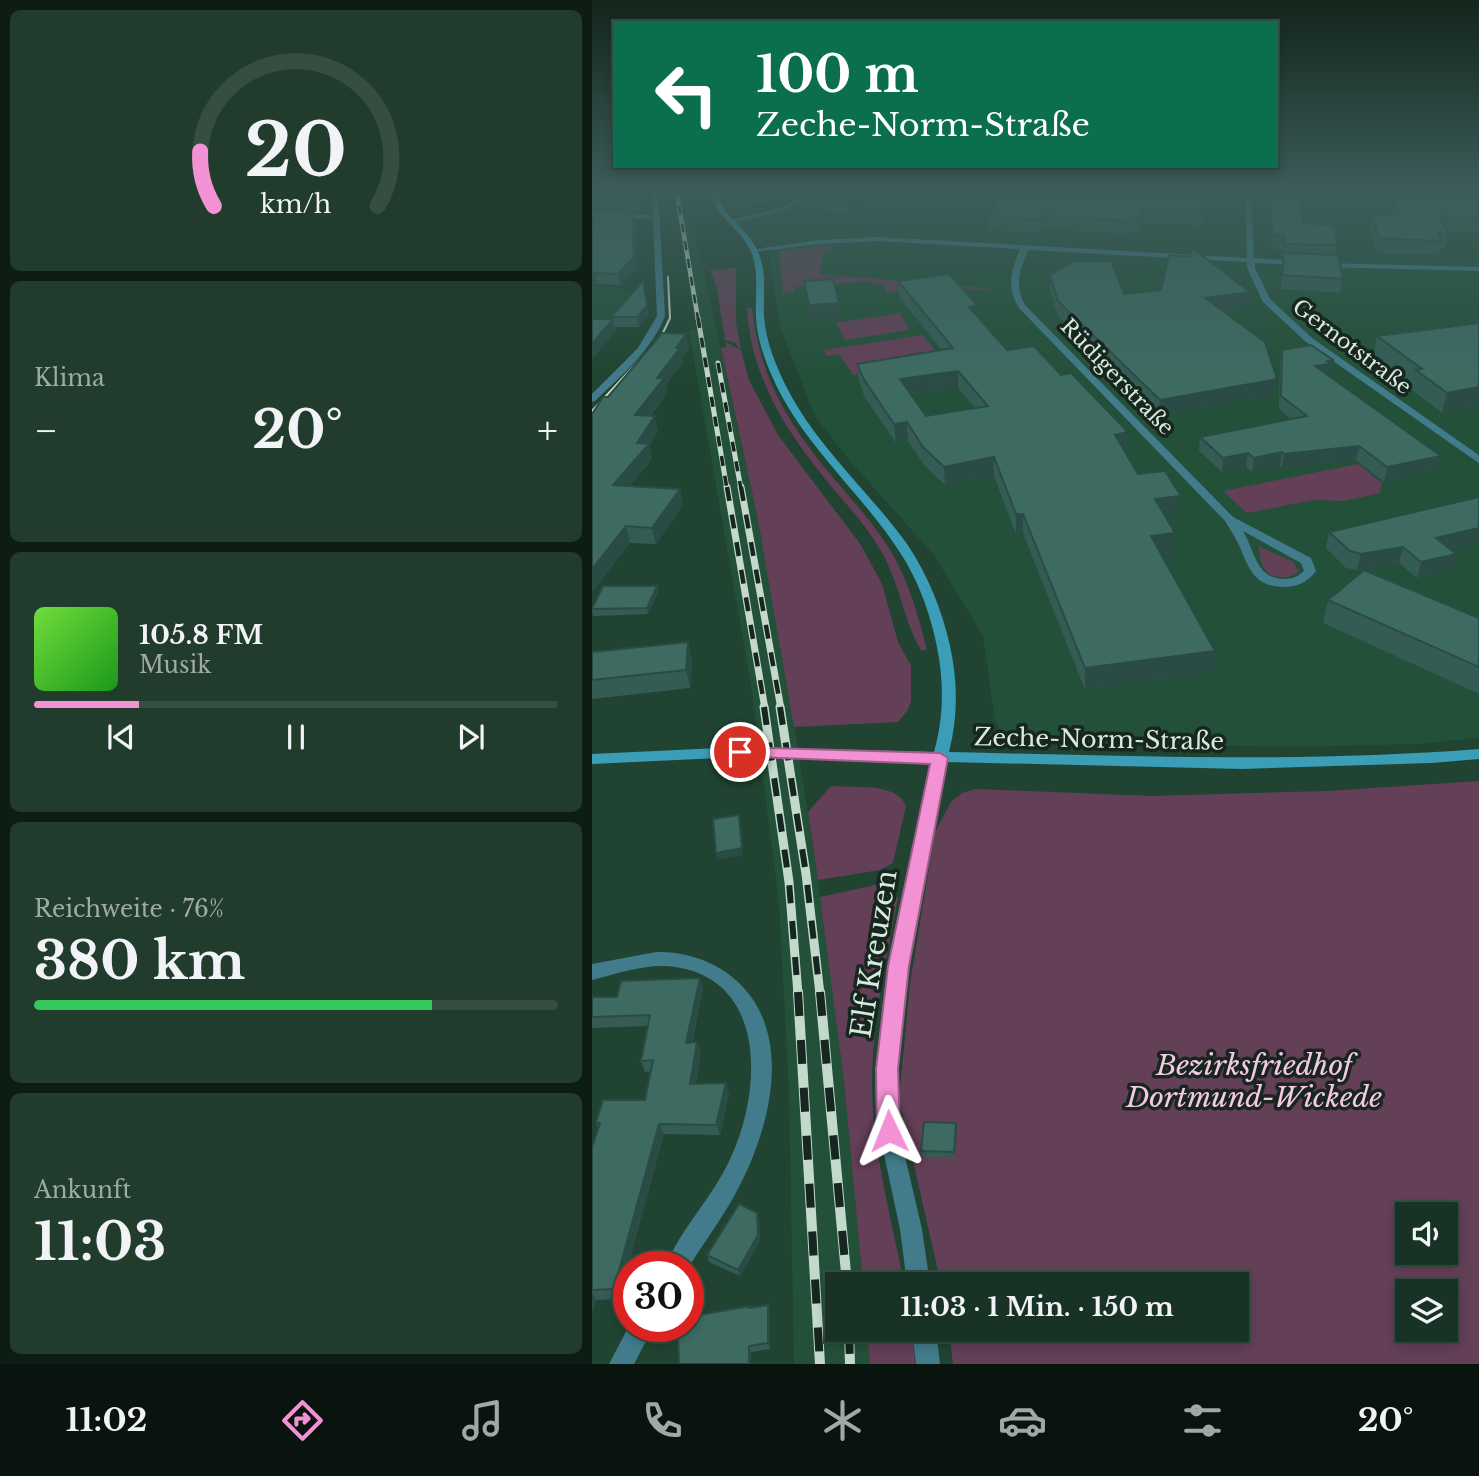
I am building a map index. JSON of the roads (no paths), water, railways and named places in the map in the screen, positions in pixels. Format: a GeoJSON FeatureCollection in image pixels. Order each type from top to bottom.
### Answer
{"type":"FeatureCollection","features":[{"type":"Feature","properties":{"kind":"main road"},"geometry":{"type":"LineString","coordinates":[[754,252],[759,270],[761,330],[783,388],[822,449],[903,547],[930,597],[949,687],[948,722],[940,758]]}},
{"type":"Feature","properties":{"kind":"main road","name":"Zeche-Norm-Straße"},"geometry":{"type":"LineString","coordinates":[[592,759],[740,752],[1242,764],[1479,754]]}},
{"type":"Feature","properties":{"kind":"street"},"geometry":{"type":"LineString","coordinates":[[592,400],[657,328],[661,316],[657,252]]}},
{"type":"Feature","properties":{"kind":"street","name":"Rüdigerstraße"},"geometry":{"type":"LineString","coordinates":[[1023,252],[1013,279],[1013,290],[1022,306],[1229,519],[1244,544],[1251,568],[1259,578],[1284,584],[1295,583],[1306,577],[1310,570],[1307,561],[1229,519]]}},
{"type":"Feature","properties":{"kind":"street"},"geometry":{"type":"LineString","coordinates":[[1100,252],[1251,261],[1479,269]]}},
{"type":"Feature","properties":{"kind":"street","name":"Gernotstraße"},"geometry":{"type":"LineString","coordinates":[[1251,252],[1260,290],[1290,325],[1479,461]]}},
{"type":"Feature","properties":{"kind":"street"},"geometry":{"type":"LineString","coordinates":[[592,384],[607,384]]}},
{"type":"Feature","properties":{"kind":"street","name":"Elf Kreuzen"},"geometry":{"type":"LineString","coordinates":[[916,1272],[911,1229],[889,1131],[887,1069],[898,966],[940,758]]}},
{"type":"Feature","properties":{"kind":"street"},"geometry":{"type":"LineString","coordinates":[[592,972],[665,959],[704,967],[737,991],[757,1027],[761,1072],[754,1123],[730,1182],[686,1251]]}},
{"type":"Feature","properties":{"kind":"street"},"geometry":{"type":"LineString","coordinates":[[621,1364],[633,1342]]}},
{"type":"Feature","properties":{"kind":"street"},"geometry":{"type":"LineString","coordinates":[[925,1342],[928,1364]]}},
{"type":"Feature","properties":{"kind":"tram line"},"geometry":{"type":"LineString","coordinates":[[592,411],[661,337],[670,318],[668,277]]}},
{"type":"Feature","properties":{"kind":"railway"},"geometry":{"type":"LineString","coordinates":[[687,252],[698,319]]}},
{"type":"Feature","properties":{"kind":"railway"},"geometry":{"type":"LineString","coordinates":[[698,318],[727,489]]}},
{"type":"Feature","properties":{"kind":"railway"},"geometry":{"type":"LineString","coordinates":[[718,363],[741,489]]}},
{"type":"Feature","properties":{"kind":"railway"},"geometry":{"type":"LineString","coordinates":[[727,487],[765,709]]}},
{"type":"Feature","properties":{"kind":"railway"},"geometry":{"type":"LineString","coordinates":[[741,487],[781,709]]}},
{"type":"Feature","properties":{"kind":"railway"},"geometry":{"type":"LineString","coordinates":[[764,707],[789,882],[798,994]]}},
{"type":"Feature","properties":{"kind":"railway"},"geometry":{"type":"LineString","coordinates":[[780,707],[806,874],[820,994]]}},
{"type":"Feature","properties":{"kind":"railway"},"geometry":{"type":"LineString","coordinates":[[798,992],[820,1364]]}},
{"type":"Feature","properties":{"kind":"railway"},"geometry":{"type":"LineString","coordinates":[[820,992],[846,1272]]}},
{"type":"Feature","properties":{"kind":"railway"},"geometry":{"type":"LineString","coordinates":[[849,1342],[850,1364]]}},
{"type":"Feature","properties":{"kind":"park label","name":"Bezirksfriedhof Dortmund-Wickede"},"geometry":{"type":"Point","coordinates":[1254,1081]}}]}
